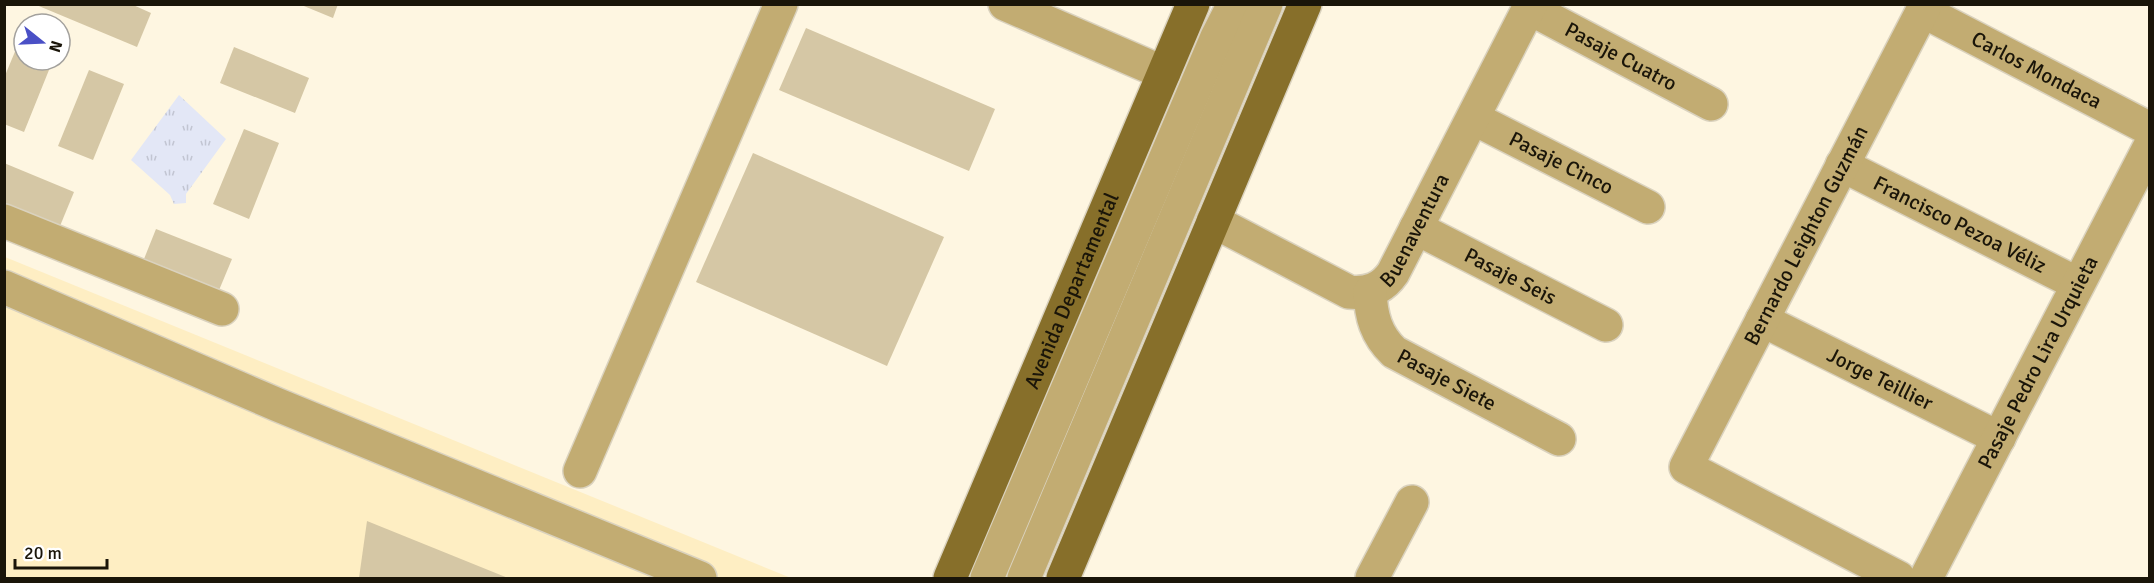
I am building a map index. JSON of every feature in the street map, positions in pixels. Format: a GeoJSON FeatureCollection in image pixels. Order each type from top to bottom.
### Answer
{"type":"FeatureCollection","features":[{"type":"Feature","properties":{"kind":"main road","name":"Avenida Departamental"},"geometry":{"type":"LineString","coordinates":[[950,579],[1193,4]]}},
{"type":"Feature","properties":{"kind":"main road"},"geometry":{"type":"LineString","coordinates":[[1063,579],[1305,4]]}},
{"type":"Feature","properties":{"kind":"street"},"geometry":{"type":"LineString","coordinates":[[580,471],[781,4]]}},
{"type":"Feature","properties":{"kind":"street"},"geometry":{"type":"LineString","coordinates":[[1005,4],[1164,73]]}},
{"type":"Feature","properties":{"kind":"street"},"geometry":{"type":"LineString","coordinates":[[987,579],[1217,37],[1234,4]]}},
{"type":"Feature","properties":{"kind":"street"},"geometry":{"type":"LineString","coordinates":[[1024,579],[1266,4]]}},
{"type":"Feature","properties":{"kind":"street","name":"Buenaventura"},"geometry":{"type":"LineString","coordinates":[[1213,221],[1349,292],[1370,292],[1387,282],[1530,6]]}},
{"type":"Feature","properties":{"kind":"street","name":"Pasaje Cuatro"},"geometry":{"type":"LineString","coordinates":[[1530,6],[1711,104]]}},
{"type":"Feature","properties":{"kind":"street","name":"Carlos Mondaca"},"geometry":{"type":"LineString","coordinates":[[1924,8],[2150,129]]}},
{"type":"Feature","properties":{"kind":"street","name":"Bernardo Leighton Guzmán"},"geometry":{"type":"LineString","coordinates":[[1899,579],[1686,466],[1924,8]]}},
{"type":"Feature","properties":{"kind":"street","name":"Pasaje Cinco"},"geometry":{"type":"LineString","coordinates":[[1473,118],[1648,207]]}},
{"type":"Feature","properties":{"kind":"street","name":"Pasaje Pedro Lira Urquieta"},"geometry":{"type":"LineString","coordinates":[[1926,579],[2150,146]]}},
{"type":"Feature","properties":{"kind":"street","name":"Francisco Pezoa Véliz"},"geometry":{"type":"LineString","coordinates":[[1842,165],[2078,284]]}},
{"type":"Feature","properties":{"kind":"street"},"geometry":{"type":"LineString","coordinates":[[4,221],[222,309]]}},
{"type":"Feature","properties":{"kind":"street","name":"Pasaje Seis"},"geometry":{"type":"LineString","coordinates":[[1416,228],[1606,325]]}},
{"type":"Feature","properties":{"kind":"street"},"geometry":{"type":"LineString","coordinates":[[4,288],[288,410],[700,579]]}},
{"type":"Feature","properties":{"kind":"street","name":"Pasaje Siete"},"geometry":{"type":"LineString","coordinates":[[1370,292],[1378,332],[1394,352],[1559,439]]}},
{"type":"Feature","properties":{"kind":"street","name":"Jorge Teillier"},"geometry":{"type":"LineString","coordinates":[[1762,320],[1998,438]]}},
{"type":"Feature","properties":{"kind":"street"},"geometry":{"type":"LineString","coordinates":[[1372,579],[1412,502]]}},
{"type":"Feature","properties":{"kind":"shaded area"},"geometry":{"type":"Polygon","coordinates":[[[5,257],[791,578],[5,578],[5,257]]]}},
{"type":"Feature","properties":{"kind":"green space"},"geometry":{"type":"Polygon","coordinates":[[[179,95],[226,139],[186,194],[186,203],[174,204],[170,195],[131,160],[179,95]]]}},
{"type":"Feature","properties":{"kind":"building"},"geometry":{"type":"Polygon","coordinates":[[[34,4],[131,4],[151,13],[137,47],[72,20],[72,12],[53,12],[34,4]]]}},
{"type":"Feature","properties":{"kind":"building"},"geometry":{"type":"Polygon","coordinates":[[[299,4],[338,4],[333,18],[299,4]]]}},
{"type":"Feature","properties":{"kind":"building"},"geometry":{"type":"Polygon","coordinates":[[[806,28],[995,109],[969,171],[779,90],[806,28]]]}},
{"type":"Feature","properties":{"kind":"building"},"geometry":{"type":"Polygon","coordinates":[[[234,47],[309,78],[295,113],[220,83],[234,47]]]}},
{"type":"Feature","properties":{"kind":"building"},"geometry":{"type":"Polygon","coordinates":[[[12,59],[12,72],[48,72],[24,132],[4,124],[4,78],[12,59]]]}},
{"type":"Feature","properties":{"kind":"building"},"geometry":{"type":"Polygon","coordinates":[[[89,70],[124,84],[93,160],[58,146],[89,70]]]}},
{"type":"Feature","properties":{"kind":"building"},"geometry":{"type":"Polygon","coordinates":[[[244,129],[279,143],[249,219],[213,204],[244,129]]]}},
{"type":"Feature","properties":{"kind":"building"},"geometry":{"type":"Polygon","coordinates":[[[753,153],[944,237],[887,366],[696,282],[753,153]]]}},
{"type":"Feature","properties":{"kind":"building"},"geometry":{"type":"Polygon","coordinates":[[[4,163],[74,192],[60,226],[4,203],[4,163]]]}},
{"type":"Feature","properties":{"kind":"building"},"geometry":{"type":"Polygon","coordinates":[[[156,229],[232,259],[217,295],[142,264],[156,229]]]}},
{"type":"Feature","properties":{"kind":"building"},"geometry":{"type":"Polygon","coordinates":[[[367,521],[508,578],[359,578],[367,521]]]}}]}
